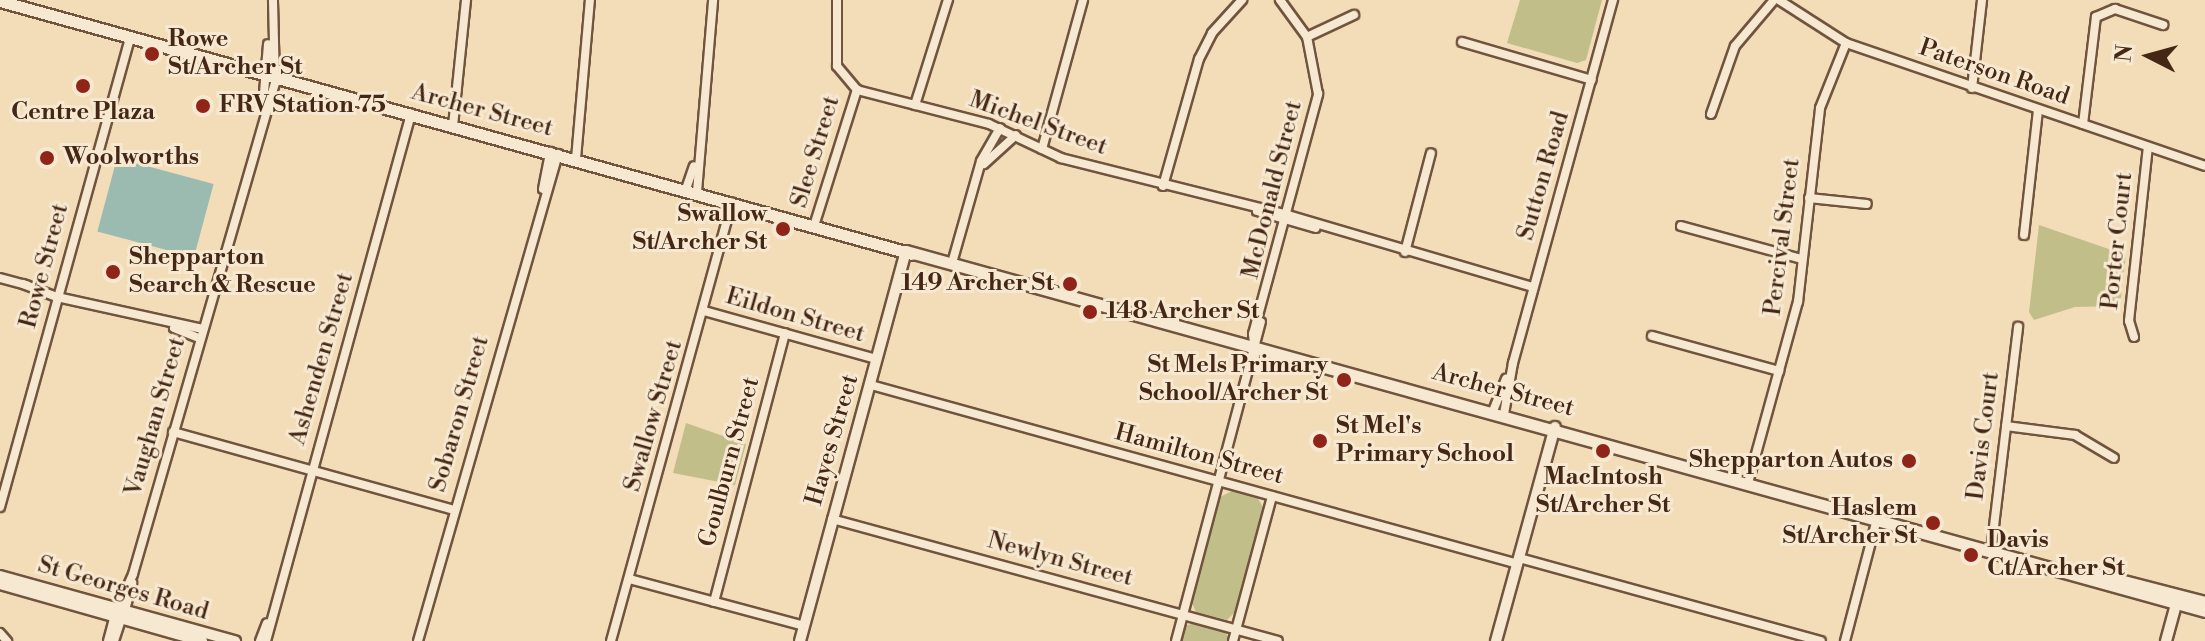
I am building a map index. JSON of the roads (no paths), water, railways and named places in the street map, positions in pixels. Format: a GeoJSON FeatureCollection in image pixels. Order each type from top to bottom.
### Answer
{"type":"FeatureCollection","features":[{"type":"Feature","properties":{"kind":"main road","name":"Archer Street"},"geometry":{"type":"LineString","coordinates":[[0,1],[34,5],[130,37],[732,201],[1254,349],[1555,427],[1991,551],[2178,599],[2205,602]]}},
{"type":"Feature","properties":{"kind":"main road","name":"Archer Street"},"geometry":{"type":"LineString","coordinates":[[2178,599],[2205,611]]}},
{"type":"Feature","properties":{"kind":"street","name":"Vaughan Street"},"geometry":{"type":"LineString","coordinates":[[111,641],[133,574],[257,133],[270,75],[273,0]]}},
{"type":"Feature","properties":{"kind":"street"},"geometry":{"type":"LineString","coordinates":[[453,126],[466,0]]}},
{"type":"Feature","properties":{"kind":"street","name":"Sobaron Street"},"geometry":{"type":"LineString","coordinates":[[418,641],[542,198],[563,156],[579,111],[590,0]]}},
{"type":"Feature","properties":{"kind":"street"},"geometry":{"type":"LineString","coordinates":[[692,191],[713,0]]}},
{"type":"Feature","properties":{"kind":"street"},"geometry":{"type":"LineString","coordinates":[[837,0],[837,66],[857,90]]}},
{"type":"Feature","properties":{"kind":"street"},"geometry":{"type":"LineString","coordinates":[[915,105],[948,0]]}},
{"type":"Feature","properties":{"kind":"street"},"geometry":{"type":"LineString","coordinates":[[1042,149],[1083,0]]}},
{"type":"Feature","properties":{"kind":"street"},"geometry":{"type":"LineString","coordinates":[[1163,186],[1199,59],[1212,33],[1242,0]]}},
{"type":"Feature","properties":{"kind":"street","name":"McDonald Street"},"geometry":{"type":"LineString","coordinates":[[1176,641],[1318,94],[1307,37],[1280,0]]}},
{"type":"Feature","properties":{"kind":"street","name":"Sutton Road"},"geometry":{"type":"LineString","coordinates":[[1499,412],[1613,0]]}},
{"type":"Feature","properties":{"kind":"street"},"geometry":{"type":"LineString","coordinates":[[1711,114],[1735,46],[1776,0]]}},
{"type":"Feature","properties":{"kind":"street","name":"Paterson Road"},"geometry":{"type":"LineString","coordinates":[[1776,0],[1846,43],[2205,166]]}},
{"type":"Feature","properties":{"kind":"street"},"geometry":{"type":"LineString","coordinates":[[1972,88],[1982,0]]}},
{"type":"Feature","properties":{"kind":"street"},"geometry":{"type":"LineString","coordinates":[[2083,124],[2096,17],[2115,9],[2163,25]]}},
{"type":"Feature","properties":{"kind":"street"},"geometry":{"type":"LineString","coordinates":[[1307,37],[1354,15]]}},
{"type":"Feature","properties":{"kind":"street","name":"Rowe Street"},"geometry":{"type":"LineString","coordinates":[[0,507],[130,37]]}},
{"type":"Feature","properties":{"kind":"street"},"geometry":{"type":"LineString","coordinates":[[1462,42],[1592,80]]}},
{"type":"Feature","properties":{"kind":"street","name":"Percival Street"},"geometry":{"type":"LineString","coordinates":[[1748,483],[1798,302],[1820,108],[1846,43]]}},
{"type":"Feature","properties":{"kind":"street","name":"Michel Street"},"geometry":{"type":"LineString","coordinates":[[857,90],[1000,128],[1042,149],[1163,186],[1533,287]]}},
{"type":"Feature","properties":{"kind":"street","name":"Slee Street"},"geometry":{"type":"LineString","coordinates":[[814,226],[857,90]]}},
{"type":"Feature","properties":{"kind":"street"},"geometry":{"type":"LineString","coordinates":[[2024,235],[2038,110]]}},
{"type":"Feature","properties":{"kind":"street","name":"Ashenden Street"},"geometry":{"type":"LineString","coordinates":[[266,641],[411,114]]}},
{"type":"Feature","properties":{"kind":"street"},"geometry":{"type":"LineString","coordinates":[[952,263],[978,170],[1000,128]]}},
{"type":"Feature","properties":{"kind":"street"},"geometry":{"type":"LineString","coordinates":[[978,170],[1016,135]]}},
{"type":"Feature","properties":{"kind":"street","name":"Porter Court"},"geometry":{"type":"LineString","coordinates":[[2134,337],[2129,321],[2148,147]]}},
{"type":"Feature","properties":{"kind":"street"},"geometry":{"type":"LineString","coordinates":[[1405,252],[1431,153]]}},
{"type":"Feature","properties":{"kind":"street"},"geometry":{"type":"LineString","coordinates":[[1809,198],[1867,204]]}},
{"type":"Feature","properties":{"kind":"street","name":"Swallow Street"},"geometry":{"type":"LineString","coordinates":[[611,641],[732,201]]}},
{"type":"Feature","properties":{"kind":"street"},"geometry":{"type":"LineString","coordinates":[[1681,226],[1802,259]]}},
{"type":"Feature","properties":{"kind":"street","name":"Hayes Street"},"geometry":{"type":"LineString","coordinates":[[800,641],[906,251]]}},
{"type":"Feature","properties":{"kind":"street"},"geometry":{"type":"LineString","coordinates":[[0,278],[201,334]]}},
{"type":"Feature","properties":{"kind":"street","name":"Eildon Street"},"geometry":{"type":"LineString","coordinates":[[704,311],[876,359]]}},
{"type":"Feature","properties":{"kind":"street","name":"Davis Court"},"geometry":{"type":"LineString","coordinates":[[1991,551],[2018,327]]}},
{"type":"Feature","properties":{"kind":"street","name":"Goulburn Street"},"geometry":{"type":"LineString","coordinates":[[714,602],[785,333]]}},
{"type":"Feature","properties":{"kind":"street"},"geometry":{"type":"LineString","coordinates":[[1652,336],[1779,371]]}},
{"type":"Feature","properties":{"kind":"street","name":"Hamilton Street"},"geometry":{"type":"LineString","coordinates":[[871,385],[1219,482],[1821,641]]}},
{"type":"Feature","properties":{"kind":"street"},"geometry":{"type":"LineString","coordinates":[[2006,426],[2075,435],[2114,458]]}},
{"type":"Feature","properties":{"kind":"street"},"geometry":{"type":"LineString","coordinates":[[1496,641],[1555,427]]}},
{"type":"Feature","properties":{"kind":"street"},"geometry":{"type":"LineString","coordinates":[[173,432],[454,510]]}},
{"type":"Feature","properties":{"kind":"street"},"geometry":{"type":"LineString","coordinates":[[1233,641],[1272,496]]}},
{"type":"Feature","properties":{"kind":"street","name":"Newlyn Street"},"geometry":{"type":"LineString","coordinates":[[832,519],[1278,641]]}},
{"type":"Feature","properties":{"kind":"street"},"geometry":{"type":"LineString","coordinates":[[1845,641],[1877,519]]}},
{"type":"Feature","properties":{"kind":"street","name":"St Georges Road"},"geometry":{"type":"LineString","coordinates":[[0,576],[198,636],[235,641]]}},
{"type":"Feature","properties":{"kind":"street"},"geometry":{"type":"LineString","coordinates":[[629,579],[804,626]]}},
{"type":"Feature","properties":{"kind":"street","name":"St Georges Road"},"geometry":{"type":"LineString","coordinates":[[0,584],[120,613]]}},
{"type":"Feature","properties":{"kind":"street"},"geometry":{"type":"LineString","coordinates":[[2166,641],[2178,599]]}},
{"type":"Feature","properties":{"kind":"street","name":"Ashenden Street"},"geometry":{"type":"LineString","coordinates":[[260,641],[271,615]]}},
{"type":"Feature","properties":{"kind":"street"},"geometry":{"type":"LineString","coordinates":[[0,633],[7,641]]}},
{"type":"Feature","properties":{"kind":"water"},"geometry":{"type":"Polygon","coordinates":[[[117,158],[214,184],[194,257],[97,231],[117,158]]]}},
{"type":"Feature","properties":{"kind":"place","name":"Rowe St/Archer St"},"geometry":{"type":"Point","coordinates":[152,54]}},
{"type":"Feature","properties":{"kind":"place","name":"Centre Plaza"},"geometry":{"type":"Point","coordinates":[83,86]}},
{"type":"Feature","properties":{"kind":"place","name":"FRV Station 75"},"geometry":{"type":"Point","coordinates":[203,106]}},
{"type":"Feature","properties":{"kind":"place","name":"Woolworths"},"geometry":{"type":"Point","coordinates":[47,158]}},
{"type":"Feature","properties":{"kind":"place","name":"Swallow St/Archer St"},"geometry":{"type":"Point","coordinates":[783,229]}},
{"type":"Feature","properties":{"kind":"place","name":"Shepparton Search & Rescue"},"geometry":{"type":"Point","coordinates":[113,272]}},
{"type":"Feature","properties":{"kind":"place","name":"149 Archer St"},"geometry":{"type":"Point","coordinates":[1070,284]}},
{"type":"Feature","properties":{"kind":"place","name":"148 Archer St"},"geometry":{"type":"Point","coordinates":[1090,312]}},
{"type":"Feature","properties":{"kind":"place","name":"St Mels Primary School/Archer St"},"geometry":{"type":"Point","coordinates":[1344,380]}},
{"type":"Feature","properties":{"kind":"place","name":"St Mel's Primary School"},"geometry":{"type":"Point","coordinates":[1320,441]}},
{"type":"Feature","properties":{"kind":"place","name":"MacIntosh St/Archer St"},"geometry":{"type":"Point","coordinates":[1603,451]}},
{"type":"Feature","properties":{"kind":"place","name":"Shepparton Autos"},"geometry":{"type":"Point","coordinates":[1909,461]}},
{"type":"Feature","properties":{"kind":"place","name":"Haslem St/Archer St"},"geometry":{"type":"Point","coordinates":[1933,523]}},
{"type":"Feature","properties":{"kind":"place","name":"Davis Ct/Archer St"},"geometry":{"type":"Point","coordinates":[1971,555]}}]}
